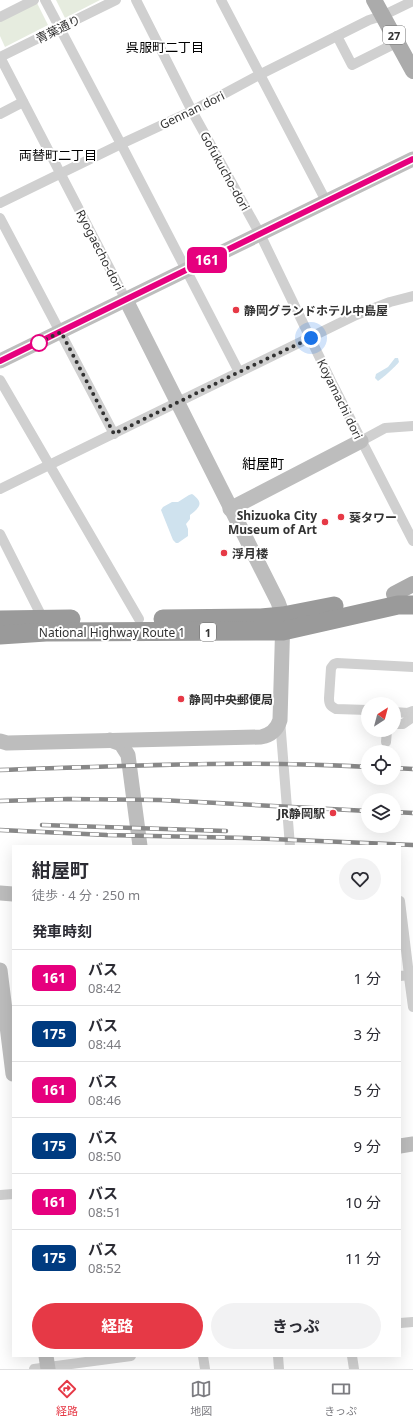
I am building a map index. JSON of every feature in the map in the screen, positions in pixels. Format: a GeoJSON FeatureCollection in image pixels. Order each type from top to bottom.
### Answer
{"type":"FeatureCollection","features":[{"type":"Feature","properties":{"kind":"highway","name":"National Highway Route 1"},"geometry":{"type":"LineString","coordinates":[[0,620],[43,618],[261,618],[283,624],[394,594],[413,592]]}},
{"type":"Feature","properties":{"kind":"highway","name":"National Highway Route 1"},"geometry":{"type":"LineString","coordinates":[[0,634],[283,624],[398,605],[413,605]]}},
{"type":"Feature","properties":{"kind":"main road","name":"27"},"geometry":{"type":"LineString","coordinates":[[374,0],[413,71]]}},
{"type":"Feature","properties":{"kind":"main road"},"geometry":{"type":"LineString","coordinates":[[394,594],[413,584]]}},
{"type":"Feature","properties":{"kind":"street"},"geometry":{"type":"LineString","coordinates":[[0,17],[34,0]]}},
{"type":"Feature","properties":{"kind":"street"},"geometry":{"type":"LineString","coordinates":[[45,0],[239,372]]}},
{"type":"Feature","properties":{"kind":"street","name":"青葉通り"},"geometry":{"type":"LineString","coordinates":[[0,57],[116,0]]}},
{"type":"Feature","properties":{"kind":"street","name":"Gofukucho-dori"},"geometry":{"type":"LineString","coordinates":[[136,0],[192,111],[260,234]]}},
{"type":"Feature","properties":{"kind":"street"},"geometry":{"type":"LineString","coordinates":[[220,0],[326,201]]}},
{"type":"Feature","properties":{"kind":"street","name":"Gennan dori"},"geometry":{"type":"LineString","coordinates":[[0,203],[192,111],[259,75],[369,20],[382,16],[413,1]]}},
{"type":"Feature","properties":{"kind":"street"},"geometry":{"type":"LineString","coordinates":[[337,36],[352,65],[398,42]]}},
{"type":"Feature","properties":{"kind":"street","name":"Ryogaecho-dori"},"geometry":{"type":"LineString","coordinates":[[0,57],[126,300],[278,602],[283,624]]}},
{"type":"Feature","properties":{"kind":"street"},"geometry":{"type":"LineString","coordinates":[[0,114],[23,102]]}},
{"type":"Feature","properties":{"kind":"street"},"geometry":{"type":"LineString","coordinates":[[0,361],[413,159]]}},
{"type":"Feature","properties":{"kind":"street"},"geometry":{"type":"LineString","coordinates":[[0,218],[114,434]]}},
{"type":"Feature","properties":{"kind":"street","name":"Koyamachi dori"},"geometry":{"type":"LineString","coordinates":[[260,234],[311,338],[330,381],[413,541]]}},
{"type":"Feature","properties":{"kind":"street"},"geometry":{"type":"LineString","coordinates":[[0,488],[362,313],[390,302],[413,296]]}},
{"type":"Feature","properties":{"kind":"street"},"geometry":{"type":"LineString","coordinates":[[0,380],[139,619]]}},
{"type":"Feature","properties":{"kind":"street"},"geometry":{"type":"LineString","coordinates":[[230,509],[385,428],[413,426]]}},
{"type":"Feature","properties":{"kind":"street"},"geometry":{"type":"LineString","coordinates":[[0,534],[43,618]]}},
{"type":"Feature","properties":{"kind":"street"},"geometry":{"type":"LineString","coordinates":[[283,624],[281,645],[280,720],[286,780],[290,845]]}},
{"type":"Feature","properties":{"kind":"street"},"geometry":{"type":"LineString","coordinates":[[361,710],[336,708],[332,707],[329,703],[331,668],[334,664],[413,667]]}},
{"type":"Feature","properties":{"kind":"street"},"geometry":{"type":"LineString","coordinates":[[401,712],[408,713],[413,711]]}},
{"type":"Feature","properties":{"kind":"street"},"geometry":{"type":"LineString","coordinates":[[401,724],[404,724],[413,716]]}},
{"type":"Feature","properties":{"kind":"street"},"geometry":{"type":"LineString","coordinates":[[2,744],[261,737],[273,732],[278,726],[280,720]]}},
{"type":"Feature","properties":{"kind":"street"},"geometry":{"type":"LineString","coordinates":[[386,737],[386,742]]}},
{"type":"Feature","properties":{"kind":"street"},"geometry":{"type":"LineString","coordinates":[[110,740],[121,744],[128,755],[140,845]]}},
{"type":"Feature","properties":{"kind":"street"},"geometry":{"type":"LineString","coordinates":[[128,755],[133,747],[142,740]]}},
{"type":"Feature","properties":{"kind":"street"},"geometry":{"type":"LineString","coordinates":[[0,892],[12,894]]}},
{"type":"Feature","properties":{"kind":"street"},"geometry":{"type":"LineString","coordinates":[[401,910],[413,1007]]}},
{"type":"Feature","properties":{"kind":"street"},"geometry":{"type":"LineString","coordinates":[[0,970],[12,1066]]}},
{"type":"Feature","properties":{"kind":"street"},"geometry":{"type":"LineString","coordinates":[[401,1146],[413,1144]]}},
{"type":"Feature","properties":{"kind":"street"},"geometry":{"type":"LineString","coordinates":[[0,1195],[12,1194]]}},
{"type":"Feature","properties":{"kind":"street"},"geometry":{"type":"LineString","coordinates":[[401,1323],[413,1322]]}},
{"type":"Feature","properties":{"kind":"street"},"geometry":{"type":"LineString","coordinates":[[44,1365],[121,1357]]}},
{"type":"Feature","properties":{"kind":"street"},"geometry":{"type":"LineString","coordinates":[[203,1357],[204,1369]]}},
{"type":"Feature","properties":{"kind":"street"},"geometry":{"type":"LineString","coordinates":[[278,1357],[280,1369]]}},
{"type":"Feature","properties":{"kind":"street"},"geometry":{"type":"LineString","coordinates":[[352,1357],[354,1369]]}},
{"type":"Feature","properties":{"kind":"shaded area"},"geometry":{"type":"Polygon","coordinates":[[[56,0],[100,0],[65,18],[56,0]]]}},
{"type":"Feature","properties":{"kind":"shaded area"},"geometry":{"type":"Polygon","coordinates":[[[37,3],[48,25],[5,47],[0,36],[0,22],[37,3]]]}},
{"type":"Feature","properties":{"kind":"water"},"geometry":{"type":"Polygon","coordinates":[[[395,358],[398,358],[399,362],[378,381],[375,378],[376,374],[388,367],[395,358]]]}},
{"type":"Feature","properties":{"kind":"water"},"geometry":{"type":"Polygon","coordinates":[[[192,494],[198,500],[199,505],[198,508],[190,515],[190,519],[186,524],[188,536],[176,543],[173,540],[161,510],[163,507],[172,502],[178,502],[192,494]]]}},
{"type":"Feature","properties":{"kind":"railway"},"geometry":{"type":"LineString","coordinates":[[0,770],[138,765],[230,764],[361,767]]}},
{"type":"Feature","properties":{"kind":"railway"},"geometry":{"type":"LineString","coordinates":[[401,768],[413,769]]}},
{"type":"Feature","properties":{"kind":"railway"},"geometry":{"type":"LineString","coordinates":[[0,801],[68,799],[160,800],[361,811]]}},
{"type":"Feature","properties":{"kind":"railway"},"geometry":{"type":"LineString","coordinates":[[401,812],[413,813]]}},
{"type":"Feature","properties":{"kind":"railway"},"geometry":{"type":"LineString","coordinates":[[42,825],[226,831]]}},
{"type":"Feature","properties":{"kind":"railway"},"geometry":{"type":"LineString","coordinates":[[0,830],[413,845]]}},
{"type":"Feature","properties":{"kind":"bus line","name":"161"},"geometry":{"type":"LineString","coordinates":[[0,361],[413,159]]}},
{"type":"Feature","properties":{"kind":"place","name":"静岡グランドホテル中島屋"},"geometry":{"type":"Point","coordinates":[236,310]}},
{"type":"Feature","properties":{"kind":"place","name":"葵タワー"},"geometry":{"type":"Point","coordinates":[341,517]}},
{"type":"Feature","properties":{"kind":"place","name":"Shizuoka City Museum of Art"},"geometry":{"type":"Point","coordinates":[325,522]}},
{"type":"Feature","properties":{"kind":"place","name":"浮月楼"},"geometry":{"type":"Point","coordinates":[224,553]}},
{"type":"Feature","properties":{"kind":"place","name":"静岡中央郵便局"},"geometry":{"type":"Point","coordinates":[181,699]}},
{"type":"Feature","properties":{"kind":"place","name":"JR静岡駅"},"geometry":{"type":"Point","coordinates":[333,813]}},
{"type":"Feature","properties":{"kind":"district","name":"呉服町二丁目"},"geometry":{"type":"Point","coordinates":[165,47]}},
{"type":"Feature","properties":{"kind":"district","name":"両替町二丁目"},"geometry":{"type":"Point","coordinates":[58,155]}},
{"type":"Feature","properties":{"kind":"district","name":"紺屋町"},"geometry":{"type":"Point","coordinates":[263,463]}},
{"type":"Feature","properties":{"kind":"route"},"geometry":{"type":"LineString","coordinates":[[39,343],[36,344],[61,332],[114,434],[311,338]]}}]}
